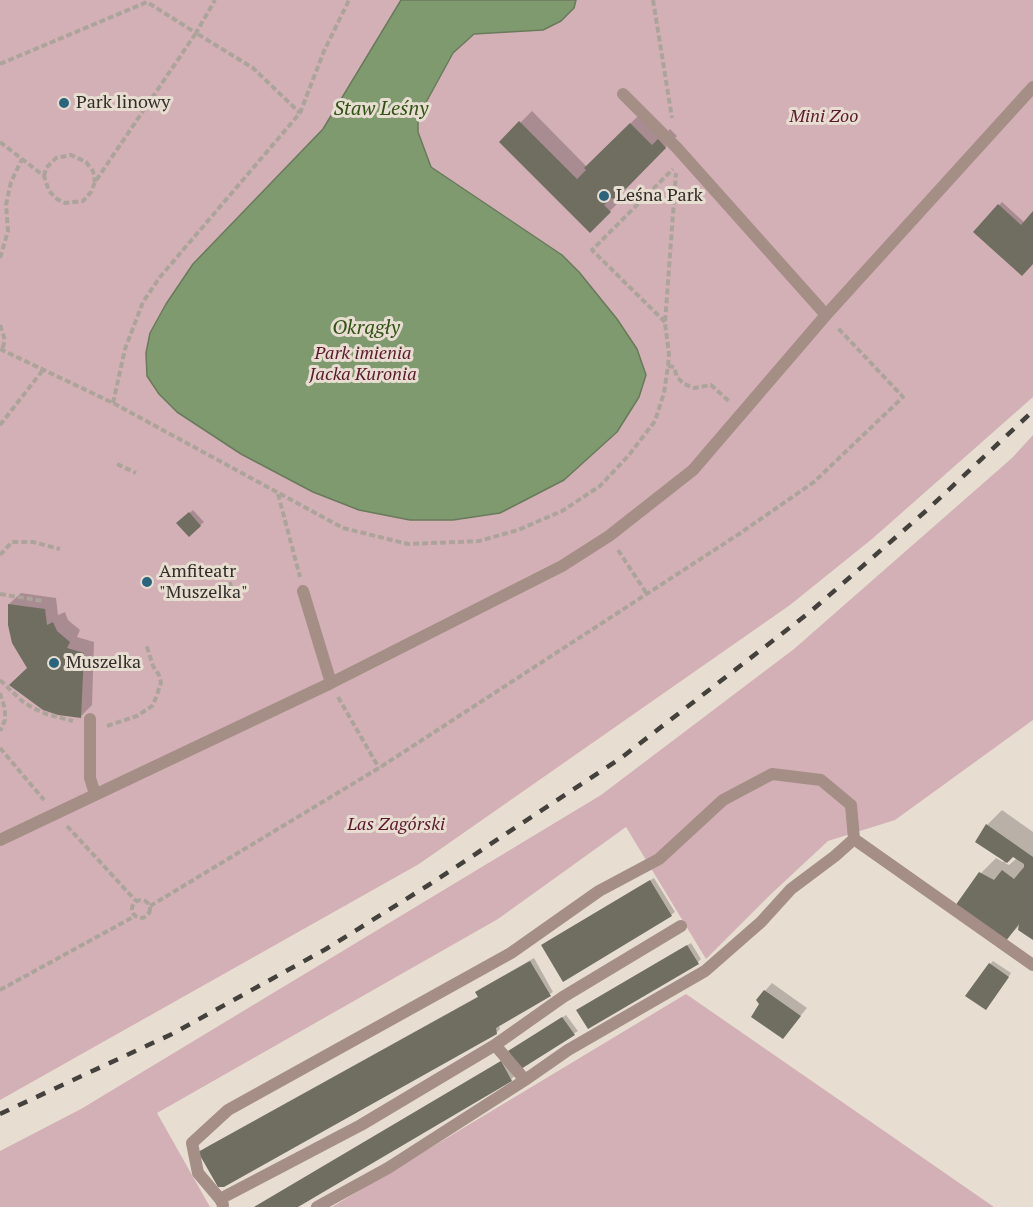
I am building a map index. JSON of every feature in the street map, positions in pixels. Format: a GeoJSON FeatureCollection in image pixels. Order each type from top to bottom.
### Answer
{"type":"FeatureCollection","features":[{"type":"Feature","properties":{"kind":"lane"},"geometry":{"type":"LineString","coordinates":[[0,840],[330,683],[562,566],[609,536],[693,470],[826,315],[1033,87]]}},
{"type":"Feature","properties":{"kind":"lane"},"geometry":{"type":"LineString","coordinates":[[623,94],[677,148],[826,315]]}},
{"type":"Feature","properties":{"kind":"lane"},"geometry":{"type":"LineString","coordinates":[[303,591],[330,683]]}},
{"type":"Feature","properties":{"kind":"lane"},"geometry":{"type":"LineString","coordinates":[[90,718],[90,778],[95,794]]}},
{"type":"Feature","properties":{"kind":"lane"},"geometry":{"type":"LineString","coordinates":[[681,926],[563,997],[495,1045],[222,1203],[198,1173],[192,1143],[228,1110],[511,953],[599,891],[659,859],[723,800],[772,774],[821,780],[851,805],[854,839],[1033,965]]}},
{"type":"Feature","properties":{"kind":"lane"},"geometry":{"type":"LineString","coordinates":[[317,1207],[388,1168],[568,1050],[705,970],[760,922],[790,889],[854,839]]}},
{"type":"Feature","properties":{"kind":"lane"},"geometry":{"type":"LineString","coordinates":[[495,1045],[525,1080]]}},
{"type":"Feature","properties":{"kind":"path"},"geometry":{"type":"LineString","coordinates":[[95,182],[93,171],[86,162],[71,155],[56,158],[46,168],[44,176],[49,191],[57,199],[65,203],[83,201],[196,33],[215,0]]}},
{"type":"Feature","properties":{"kind":"path"},"geometry":{"type":"LineString","coordinates":[[113,403],[125,349],[142,302],[160,277],[300,113],[324,51],[349,0]]}},
{"type":"Feature","properties":{"kind":"path"},"geometry":{"type":"LineString","coordinates":[[653,0],[677,148]]}},
{"type":"Feature","properties":{"kind":"path"},"geometry":{"type":"LineString","coordinates":[[0,64],[147,1],[253,68],[300,113]]}},
{"type":"Feature","properties":{"kind":"path"},"geometry":{"type":"LineString","coordinates":[[0,142],[44,176]]}},
{"type":"Feature","properties":{"kind":"path"},"geometry":{"type":"LineString","coordinates":[[0,258],[8,231],[6,205],[11,182],[22,159]]}},
{"type":"Feature","properties":{"kind":"path"},"geometry":{"type":"LineString","coordinates":[[0,325],[5,340],[1,350],[113,403],[343,528],[408,544],[479,541],[518,530],[562,511],[600,486],[629,455],[655,421],[664,393],[669,354],[665,323],[676,166],[592,250],[665,323]]}},
{"type":"Feature","properties":{"kind":"path"},"geometry":{"type":"LineString","coordinates":[[150,906],[379,768],[739,534],[814,482],[903,397],[826,315]]}},
{"type":"Feature","properties":{"kind":"path"},"geometry":{"type":"LineString","coordinates":[[668,366],[674,367],[677,377],[684,384],[694,388],[711,385],[742,413]]}},
{"type":"Feature","properties":{"kind":"path"},"geometry":{"type":"LineString","coordinates":[[0,425],[43,370]]}},
{"type":"Feature","properties":{"kind":"path"},"geometry":{"type":"LineString","coordinates":[[117,465],[136,473]]}},
{"type":"Feature","properties":{"kind":"path"},"geometry":{"type":"LineString","coordinates":[[278,494],[303,591]]}},
{"type":"Feature","properties":{"kind":"path"},"geometry":{"type":"LineString","coordinates":[[609,536],[647,594]]}},
{"type":"Feature","properties":{"kind":"path"},"geometry":{"type":"LineString","coordinates":[[0,555],[12,542],[33,542],[60,549]]}},
{"type":"Feature","properties":{"kind":"path"},"geometry":{"type":"LineString","coordinates":[[230,582],[233,600]]}},
{"type":"Feature","properties":{"kind":"path"},"geometry":{"type":"LineString","coordinates":[[0,594],[43,601]]}},
{"type":"Feature","properties":{"kind":"path"},"geometry":{"type":"LineString","coordinates":[[330,683],[379,768]]}},
{"type":"Feature","properties":{"kind":"path"},"geometry":{"type":"LineString","coordinates":[[0,693],[5,709],[0,731]]}},
{"type":"Feature","properties":{"kind":"path"},"geometry":{"type":"LineString","coordinates":[[0,748],[136,901],[146,901],[150,906],[150,912],[146,916],[141,918],[135,916],[0,990]]}},
{"type":"Feature","properties":{"kind":"path"},"geometry":{"type":"LineString","coordinates":[[135,916],[132,908],[136,901]]}},
{"type":"Feature","properties":{"kind":"green space","name":"Park imienia Jacka Kuronia"},"geometry":{"type":"Polygon","coordinates":[[[0,0],[1033,0],[1033,397],[872,539],[790,605],[419,864],[0,1100],[0,0]]]}},
{"type":"Feature","properties":{"kind":"green space"},"geometry":{"type":"Polygon","coordinates":[[[1033,435],[1033,720],[895,820],[828,841],[706,959],[626,827],[498,919],[157,1113],[210,1207],[0,1207],[0,1151],[81,1109],[601,795],[794,649],[1012,458],[1033,435]]]}},
{"type":"Feature","properties":{"kind":"green space"},"geometry":{"type":"Polygon","coordinates":[[[686,994],[994,1207],[332,1207],[686,994]]]}},
{"type":"Feature","properties":{"kind":"water","name":"Okrągły"},"geometry":{"type":"Polygon","coordinates":[[[401,0],[576,0],[574,8],[561,21],[543,30],[474,34],[453,53],[418,117],[418,132],[431,167],[562,255],[579,272],[617,319],[637,349],[646,375],[639,397],[617,432],[564,480],[500,513],[453,520],[410,520],[359,510],[313,492],[241,454],[177,412],[159,394],[147,376],[146,353],[150,333],[193,264],[323,129],[401,0]]]}},
{"type":"Feature","properties":{"kind":"building"},"geometry":{"type":"Polygon","coordinates":[[[519,121],[577,179],[586,170],[584,168],[630,123],[652,145],[658,139],[666,148],[615,200],[612,198],[604,205],[611,212],[590,233],[499,142],[519,121]]]}},
{"type":"Feature","properties":{"kind":"building"},"geometry":{"type":"Polygon","coordinates":[[[998,204],[1021,225],[1033,211],[1033,264],[1022,276],[973,232],[998,204]]]}},
{"type":"Feature","properties":{"kind":"building"},"geometry":{"type":"Polygon","coordinates":[[[189,512],[201,526],[189,537],[176,523],[189,512]]]}},
{"type":"Feature","properties":{"kind":"building","name":"Muszelka"},"geometry":{"type":"Polygon","coordinates":[[[8,604],[45,609],[47,625],[53,622],[57,631],[70,642],[67,648],[84,653],[81,718],[58,715],[43,710],[9,685],[27,668],[12,643],[8,625],[8,604]]]}},
{"type":"Feature","properties":{"kind":"building"},"geometry":{"type":"Polygon","coordinates":[[[986,824],[1033,857],[1033,940],[1018,930],[1019,924],[1006,941],[955,906],[979,872],[994,880],[1002,870],[1014,879],[1024,867],[1024,864],[1013,857],[1007,863],[975,842],[986,824]]]}},
{"type":"Feature","properties":{"kind":"building"},"geometry":{"type":"Polygon","coordinates":[[[650,880],[672,916],[563,982],[541,945],[650,880]]]}},
{"type":"Feature","properties":{"kind":"building"},"geometry":{"type":"Polygon","coordinates":[[[687,945],[699,964],[588,1029],[576,1010],[687,945]]]}},
{"type":"Feature","properties":{"kind":"building"},"geometry":{"type":"Polygon","coordinates":[[[530,961],[551,996],[496,1028],[497,1034],[224,1187],[218,1187],[198,1152],[478,997],[475,992],[530,961]]]}},
{"type":"Feature","properties":{"kind":"building"},"geometry":{"type":"Polygon","coordinates":[[[989,963],[1009,977],[986,1010],[965,996],[989,963]]]}},
{"type":"Feature","properties":{"kind":"building"},"geometry":{"type":"Polygon","coordinates":[[[764,990],[801,1016],[783,1039],[751,1017],[759,1004],[756,1000],[764,990]]]}},
{"type":"Feature","properties":{"kind":"building"},"geometry":{"type":"Polygon","coordinates":[[[562,1017],[575,1035],[521,1069],[508,1051],[562,1017]]]}},
{"type":"Feature","properties":{"kind":"building"},"geometry":{"type":"Polygon","coordinates":[[[501,1061],[512,1081],[298,1207],[254,1207],[501,1061]]]}},
{"type":"Feature","properties":{"kind":"railway"},"geometry":{"type":"LineString","coordinates":[[0,1114],[172,1034],[326,949],[427,886],[621,758],[810,612],[927,510],[1033,411]]}},
{"type":"Feature","properties":{"kind":"place","name":"Park linowy"},"geometry":{"type":"Point","coordinates":[64,103]}},
{"type":"Feature","properties":{"kind":"place","name":"Leśna Park"},"geometry":{"type":"Point","coordinates":[604,196]}},
{"type":"Feature","properties":{"kind":"place","name":"Amfiteatr \"Muszelka\""},"geometry":{"type":"Point","coordinates":[147,582]}},
{"type":"Feature","properties":{"kind":"place","name":"Muszelka"},"geometry":{"type":"Point","coordinates":[54,663]}},
{"type":"Feature","properties":{"kind":"water label","name":"Staw Leśny"},"geometry":{"type":"Point","coordinates":[381,109]}},
{"type":"Feature","properties":{"kind":"park label","name":"Mini Zoo"},"geometry":{"type":"Point","coordinates":[824,117]}},
{"type":"Feature","properties":{"kind":"park label","name":"Las Zagórski"},"geometry":{"type":"Point","coordinates":[396,825]}}]}
